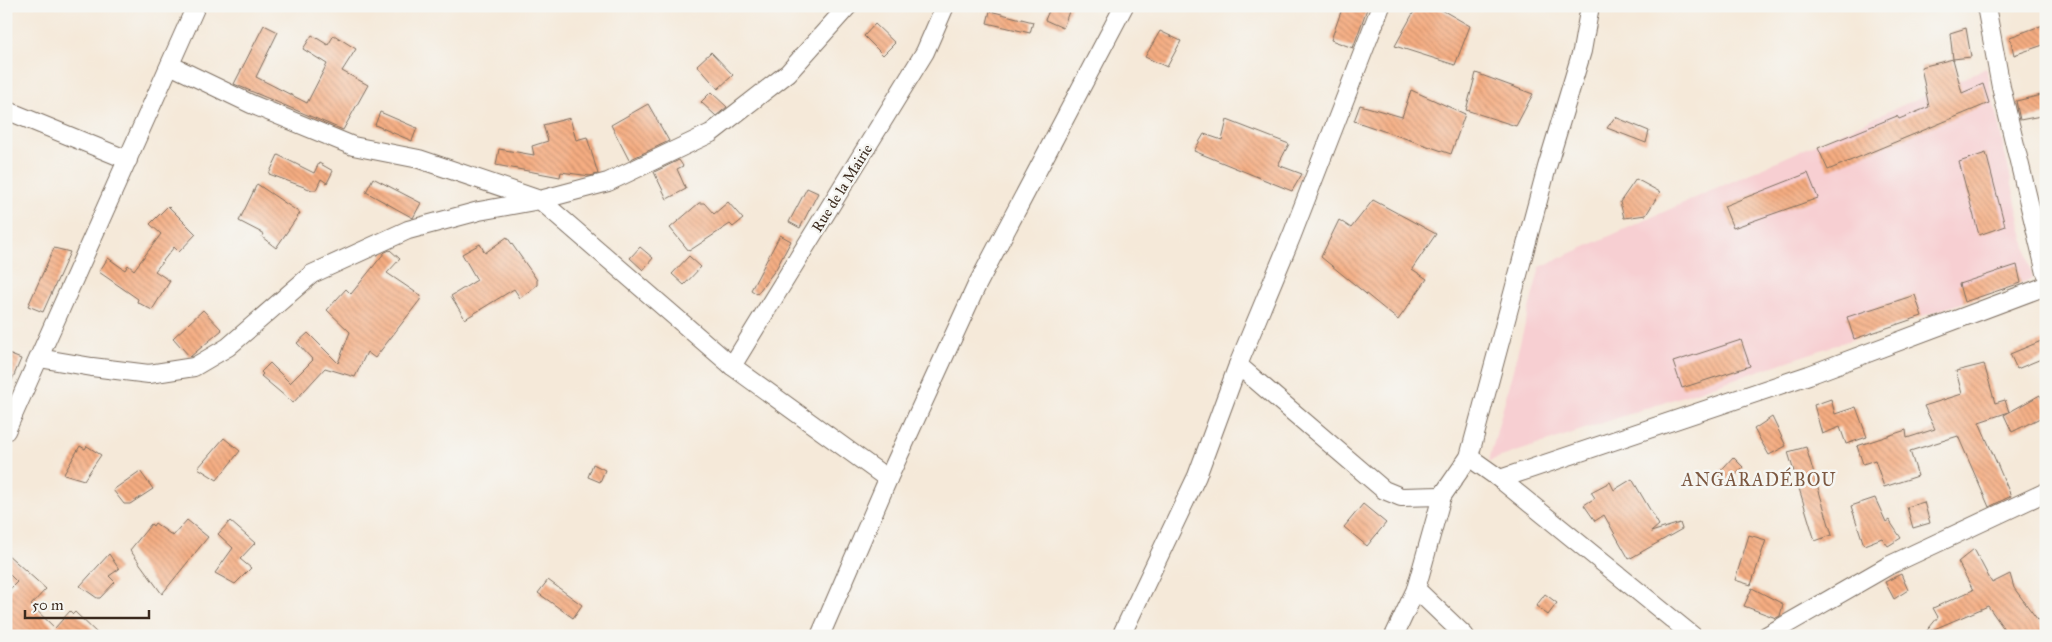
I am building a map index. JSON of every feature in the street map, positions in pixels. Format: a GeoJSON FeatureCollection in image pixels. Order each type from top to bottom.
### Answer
{"type":"FeatureCollection","features":[{"type":"Feature","properties":{"kind":"street"},"geometry":{"type":"LineString","coordinates":[[6,431],[196,6]]}},
{"type":"Feature","properties":{"kind":"street"},"geometry":{"type":"LineString","coordinates":[[39,358],[149,374],[194,367],[228,347],[312,274],[408,230],[470,213],[540,200],[608,182],[711,133],[788,73],[848,6]]}},
{"type":"Feature","properties":{"kind":"street","name":"Rue de la Mairie"},"geometry":{"type":"LineString","coordinates":[[732,366],[925,52],[945,6]]}},
{"type":"Feature","properties":{"kind":"street"},"geometry":{"type":"LineString","coordinates":[[820,636],[888,479],[976,286],[1124,6]]}},
{"type":"Feature","properties":{"kind":"street"},"geometry":{"type":"LineString","coordinates":[[1121,636],[1197,476],[1238,365],[1292,235],[1381,6]]}},
{"type":"Feature","properties":{"kind":"street"},"geometry":{"type":"LineString","coordinates":[[1394,636],[1416,589],[1442,496],[1469,457],[1547,167],[1582,51],[1590,6]]}},
{"type":"Feature","properties":{"kind":"street"},"geometry":{"type":"LineString","coordinates":[[1986,6],[2000,87],[2046,273]]}},
{"type":"Feature","properties":{"kind":"street"},"geometry":{"type":"LineString","coordinates":[[170,65],[251,104],[353,146],[419,159],[540,200],[732,366],[888,479]]}},
{"type":"Feature","properties":{"kind":"street"},"geometry":{"type":"LineString","coordinates":[[6,110],[128,160]]}},
{"type":"Feature","properties":{"kind":"street"},"geometry":{"type":"LineString","coordinates":[[1500,479],[1808,375],[2046,286]]}},
{"type":"Feature","properties":{"kind":"street"},"geometry":{"type":"LineString","coordinates":[[1238,365],[1384,490],[1401,497],[1442,496]]}},
{"type":"Feature","properties":{"kind":"street"},"geometry":{"type":"LineString","coordinates":[[1469,457],[1500,479],[1693,636]]}},
{"type":"Feature","properties":{"kind":"street"},"geometry":{"type":"LineString","coordinates":[[1766,636],[1888,566],[2046,492]]}},
{"type":"Feature","properties":{"kind":"street"},"geometry":{"type":"LineString","coordinates":[[1416,589],[1466,636]]}},
{"type":"Feature","properties":{"kind":"shaded area"},"geometry":{"type":"Polygon","coordinates":[[[1986,68],[2033,279],[1489,461],[1540,267],[1986,68]]]}},
{"type":"Feature","properties":{"kind":"building"},"geometry":{"type":"Polygon","coordinates":[[[1051,6],[1071,6],[1063,28],[1045,20],[1051,6]]]}},
{"type":"Feature","properties":{"kind":"building"},"geometry":{"type":"Polygon","coordinates":[[[1343,6],[1368,6],[1353,48],[1331,40],[1343,6]]]}},
{"type":"Feature","properties":{"kind":"building"},"geometry":{"type":"Polygon","coordinates":[[[1417,6],[1435,6],[1470,26],[1455,65],[1395,46],[1417,6]]]}},
{"type":"Feature","properties":{"kind":"building"},"geometry":{"type":"Polygon","coordinates":[[[990,11],[1033,22],[1030,33],[987,23],[990,11]]]}},
{"type":"Feature","properties":{"kind":"building"},"geometry":{"type":"Polygon","coordinates":[[[875,24],[895,43],[883,55],[864,36],[875,24]]]}},
{"type":"Feature","properties":{"kind":"building"},"geometry":{"type":"Polygon","coordinates":[[[2046,24],[2046,44],[2014,55],[2010,37],[2046,24]]]}},
{"type":"Feature","properties":{"kind":"building"},"geometry":{"type":"Polygon","coordinates":[[[264,25],[278,32],[256,77],[307,103],[327,64],[303,49],[312,35],[328,45],[334,35],[356,49],[342,71],[368,85],[343,130],[234,84],[264,25]]]}},
{"type":"Feature","properties":{"kind":"building"},"geometry":{"type":"Polygon","coordinates":[[[1966,28],[1971,57],[1953,59],[1950,33],[1966,28]]]}},
{"type":"Feature","properties":{"kind":"building"},"geometry":{"type":"Polygon","coordinates":[[[1160,31],[1181,41],[1167,67],[1145,57],[1160,31]]]}},
{"type":"Feature","properties":{"kind":"building"},"geometry":{"type":"Polygon","coordinates":[[[711,52],[733,75],[718,89],[697,65],[711,52]]]}},
{"type":"Feature","properties":{"kind":"building"},"geometry":{"type":"Polygon","coordinates":[[[1953,59],[1962,93],[1983,84],[1989,103],[1828,170],[1818,148],[1897,116],[1899,119],[1929,107],[1921,67],[1953,59]]]}},
{"type":"Feature","properties":{"kind":"building"},"geometry":{"type":"Polygon","coordinates":[[[1476,73],[1533,94],[1516,126],[1466,110],[1476,73]]]}},
{"type":"Feature","properties":{"kind":"building"},"geometry":{"type":"Polygon","coordinates":[[[1411,90],[1465,114],[1451,154],[1354,121],[1360,105],[1402,117],[1411,90]]]}},
{"type":"Feature","properties":{"kind":"building"},"geometry":{"type":"Polygon","coordinates":[[[711,92],[727,107],[716,116],[701,102],[711,92]]]}},
{"type":"Feature","properties":{"kind":"building"},"geometry":{"type":"Polygon","coordinates":[[[2046,94],[2046,115],[2020,120],[2016,101],[2046,94]]]}},
{"type":"Feature","properties":{"kind":"building"},"geometry":{"type":"Polygon","coordinates":[[[648,104],[669,141],[629,160],[611,125],[648,104]]]}},
{"type":"Feature","properties":{"kind":"building"},"geometry":{"type":"Polygon","coordinates":[[[380,112],[417,128],[412,141],[375,125],[380,112]]]}},
{"type":"Feature","properties":{"kind":"building"},"geometry":{"type":"Polygon","coordinates":[[[1615,117],[1649,131],[1646,143],[1607,128],[1615,117]]]}},
{"type":"Feature","properties":{"kind":"building"},"geometry":{"type":"Polygon","coordinates":[[[570,118],[576,140],[587,137],[598,174],[590,176],[561,172],[560,177],[496,165],[499,149],[534,155],[532,146],[548,141],[543,125],[570,118]]]}},
{"type":"Feature","properties":{"kind":"building"},"geometry":{"type":"Polygon","coordinates":[[[1227,120],[1289,144],[1278,165],[1302,174],[1292,191],[1194,151],[1204,134],[1222,140],[1227,120]]]}},
{"type":"Feature","properties":{"kind":"building"},"geometry":{"type":"Polygon","coordinates":[[[1986,153],[2005,226],[1979,235],[1959,162],[1986,153]]]}},
{"type":"Feature","properties":{"kind":"building"},"geometry":{"type":"Polygon","coordinates":[[[278,155],[314,173],[319,163],[333,171],[327,183],[321,179],[316,190],[312,190],[269,174],[278,155]]]}},
{"type":"Feature","properties":{"kind":"building"},"geometry":{"type":"Polygon","coordinates":[[[679,160],[683,166],[677,169],[686,189],[667,199],[654,172],[679,160]]]}},
{"type":"Feature","properties":{"kind":"building"},"geometry":{"type":"Polygon","coordinates":[[[1808,173],[1818,198],[1733,228],[1724,206],[1808,173]]]}},
{"type":"Feature","properties":{"kind":"building"},"geometry":{"type":"Polygon","coordinates":[[[373,178],[421,203],[413,218],[366,192],[373,178]]]}},
{"type":"Feature","properties":{"kind":"building"},"geometry":{"type":"Polygon","coordinates":[[[1636,179],[1660,192],[1646,215],[1624,218],[1620,202],[1636,179]]]}},
{"type":"Feature","properties":{"kind":"building"},"geometry":{"type":"Polygon","coordinates":[[[257,184],[300,213],[276,248],[262,237],[264,234],[239,221],[257,184]]]}},
{"type":"Feature","properties":{"kind":"building"},"geometry":{"type":"Polygon","coordinates":[[[807,188],[818,193],[800,228],[789,222],[807,188]]]}},
{"type":"Feature","properties":{"kind":"building"},"geometry":{"type":"Polygon","coordinates":[[[1373,200],[1436,234],[1412,269],[1427,279],[1398,320],[1321,257],[1339,220],[1351,228],[1373,200]]]}},
{"type":"Feature","properties":{"kind":"building"},"geometry":{"type":"Polygon","coordinates":[[[728,202],[743,219],[733,227],[730,224],[689,251],[670,228],[699,203],[704,203],[714,214],[728,202]]]}},
{"type":"Feature","properties":{"kind":"building"},"geometry":{"type":"Polygon","coordinates":[[[168,206],[196,234],[179,252],[174,247],[155,271],[170,281],[152,310],[137,302],[138,299],[99,272],[108,258],[125,270],[128,265],[134,270],[161,234],[150,224],[168,206]]]}},
{"type":"Feature","properties":{"kind":"building"},"geometry":{"type":"Polygon","coordinates":[[[780,235],[791,241],[776,269],[757,294],[751,290],[780,235]]]}},
{"type":"Feature","properties":{"kind":"building"},"geometry":{"type":"Polygon","coordinates":[[[507,237],[537,280],[537,285],[520,298],[514,289],[465,319],[451,296],[477,280],[462,254],[480,244],[485,253],[507,237]]]}},
{"type":"Feature","properties":{"kind":"building"},"geometry":{"type":"Polygon","coordinates":[[[640,247],[653,258],[643,270],[630,258],[640,247]]]}},
{"type":"Feature","properties":{"kind":"building"},"geometry":{"type":"Polygon","coordinates":[[[54,248],[70,252],[43,312],[28,306],[54,248]]]}},
{"type":"Feature","properties":{"kind":"building"},"geometry":{"type":"Polygon","coordinates":[[[390,250],[400,259],[387,273],[421,296],[420,300],[375,358],[367,352],[355,377],[325,368],[293,403],[261,376],[263,374],[261,372],[270,363],[290,383],[313,360],[297,343],[308,333],[338,363],[350,332],[327,310],[346,289],[351,294],[385,252],[390,250]]]}},
{"type":"Feature","properties":{"kind":"building"},"geometry":{"type":"Polygon","coordinates":[[[689,256],[701,267],[684,285],[672,274],[689,256]]]}},
{"type":"Feature","properties":{"kind":"building"},"geometry":{"type":"Polygon","coordinates":[[[2017,265],[2021,283],[1964,302],[1959,284],[2017,265]]]}},
{"type":"Feature","properties":{"kind":"building"},"geometry":{"type":"Polygon","coordinates":[[[1915,295],[1922,316],[1854,339],[1847,317],[1915,295]]]}},
{"type":"Feature","properties":{"kind":"building"},"geometry":{"type":"Polygon","coordinates":[[[203,310],[222,330],[190,357],[173,338],[203,310]]]}},
{"type":"Feature","properties":{"kind":"building"},"geometry":{"type":"Polygon","coordinates":[[[2046,339],[2046,357],[2017,369],[2010,354],[2046,339]]]}},
{"type":"Feature","properties":{"kind":"building"},"geometry":{"type":"Polygon","coordinates":[[[1741,340],[1750,366],[1682,388],[1673,362],[1741,340]]]}},
{"type":"Feature","properties":{"kind":"building"},"geometry":{"type":"Polygon","coordinates":[[[6,353],[21,359],[6,394],[6,353]]]}},
{"type":"Feature","properties":{"kind":"building"},"geometry":{"type":"Polygon","coordinates":[[[1984,364],[1995,403],[2005,400],[2009,412],[1979,422],[2011,496],[1989,507],[1958,436],[1910,451],[1918,476],[1884,487],[1875,460],[1863,464],[1857,446],[1906,430],[1907,438],[1935,429],[1924,406],[1962,394],[1956,371],[1984,364]]]}},
{"type":"Feature","properties":{"kind":"building"},"geometry":{"type":"Polygon","coordinates":[[[2040,395],[2046,407],[2046,415],[2012,432],[2004,415],[2040,395]]]}},
{"type":"Feature","properties":{"kind":"building"},"geometry":{"type":"Polygon","coordinates":[[[1831,399],[1835,414],[1856,407],[1867,437],[1846,444],[1840,427],[1822,434],[1814,405],[1831,399]]]}},
{"type":"Feature","properties":{"kind":"building"},"geometry":{"type":"Polygon","coordinates":[[[1772,417],[1786,446],[1769,455],[1754,429],[1772,417]]]}},
{"type":"Feature","properties":{"kind":"building"},"geometry":{"type":"Polygon","coordinates":[[[224,438],[240,451],[217,480],[198,468],[224,438]]]}},
{"type":"Feature","properties":{"kind":"building"},"geometry":{"type":"Polygon","coordinates":[[[80,446],[85,449],[87,446],[101,455],[84,480],[64,474],[80,446]]]}},
{"type":"Feature","properties":{"kind":"building"},"geometry":{"type":"Polygon","coordinates":[[[1806,447],[1832,535],[1815,541],[1788,452],[1806,447]]]}},
{"type":"Feature","properties":{"kind":"building"},"geometry":{"type":"Polygon","coordinates":[[[1733,457],[1743,467],[1727,484],[1717,475],[1733,457]]]}},
{"type":"Feature","properties":{"kind":"building"},"geometry":{"type":"Polygon","coordinates":[[[593,464],[605,470],[600,482],[588,477],[593,464]]]}},
{"type":"Feature","properties":{"kind":"building"},"geometry":{"type":"Polygon","coordinates":[[[140,471],[153,489],[130,504],[124,504],[113,490],[140,471]]]}},
{"type":"Feature","properties":{"kind":"building"},"geometry":{"type":"Polygon","coordinates":[[[1632,479],[1659,525],[1651,532],[1680,523],[1682,529],[1629,559],[1604,515],[1595,521],[1584,505],[1595,498],[1591,492],[1610,482],[1614,490],[1632,479]]]}},
{"type":"Feature","properties":{"kind":"building"},"geometry":{"type":"Polygon","coordinates":[[[1875,498],[1886,522],[1889,520],[1901,538],[1888,546],[1882,538],[1864,545],[1851,506],[1875,498]]]}},
{"type":"Feature","properties":{"kind":"building"},"geometry":{"type":"Polygon","coordinates":[[[1924,502],[1930,523],[1913,528],[1907,507],[1924,502]]]}},
{"type":"Feature","properties":{"kind":"building"},"geometry":{"type":"Polygon","coordinates":[[[1363,504],[1386,523],[1367,546],[1344,527],[1363,504]]]}},
{"type":"Feature","properties":{"kind":"building"},"geometry":{"type":"Polygon","coordinates":[[[187,520],[208,537],[162,594],[130,550],[151,524],[153,526],[155,523],[173,536],[187,520]]]}},
{"type":"Feature","properties":{"kind":"building"},"geometry":{"type":"Polygon","coordinates":[[[230,521],[255,543],[240,559],[251,568],[235,584],[215,573],[233,548],[218,534],[230,521]]]}},
{"type":"Feature","properties":{"kind":"building"},"geometry":{"type":"Polygon","coordinates":[[[1749,535],[1766,540],[1751,585],[1735,580],[1749,535]]]}},
{"type":"Feature","properties":{"kind":"building"},"geometry":{"type":"Polygon","coordinates":[[[1974,549],[1992,583],[2010,574],[2014,588],[2046,631],[2046,636],[2009,636],[1988,606],[1925,633],[1938,617],[1933,608],[1973,590],[1958,562],[1974,549]]]}},
{"type":"Feature","properties":{"kind":"building"},"geometry":{"type":"Polygon","coordinates":[[[6,553],[46,589],[31,605],[55,628],[70,611],[73,614],[75,612],[100,636],[14,636],[6,629],[6,593],[17,582],[6,571],[6,553]]]}},
{"type":"Feature","properties":{"kind":"building"},"geometry":{"type":"Polygon","coordinates":[[[109,554],[119,569],[109,576],[115,582],[100,598],[97,598],[80,586],[109,554]]]}},
{"type":"Feature","properties":{"kind":"building"},"geometry":{"type":"Polygon","coordinates":[[[1901,574],[1908,590],[1894,599],[1885,582],[1901,574]]]}},
{"type":"Feature","properties":{"kind":"building"},"geometry":{"type":"Polygon","coordinates":[[[548,580],[582,605],[573,618],[538,593],[548,580]]]}},
{"type":"Feature","properties":{"kind":"building"},"geometry":{"type":"Polygon","coordinates":[[[1752,588],[1783,604],[1780,616],[1776,618],[1744,606],[1752,588]]]}},
{"type":"Feature","properties":{"kind":"building"},"geometry":{"type":"Polygon","coordinates":[[[1545,594],[1557,603],[1548,615],[1536,606],[1545,594]]]}},
{"type":"Feature","properties":{"kind":"district","name":"ANGARADÉBOU"},"geometry":{"type":"Point","coordinates":[1759,480]}}]}
